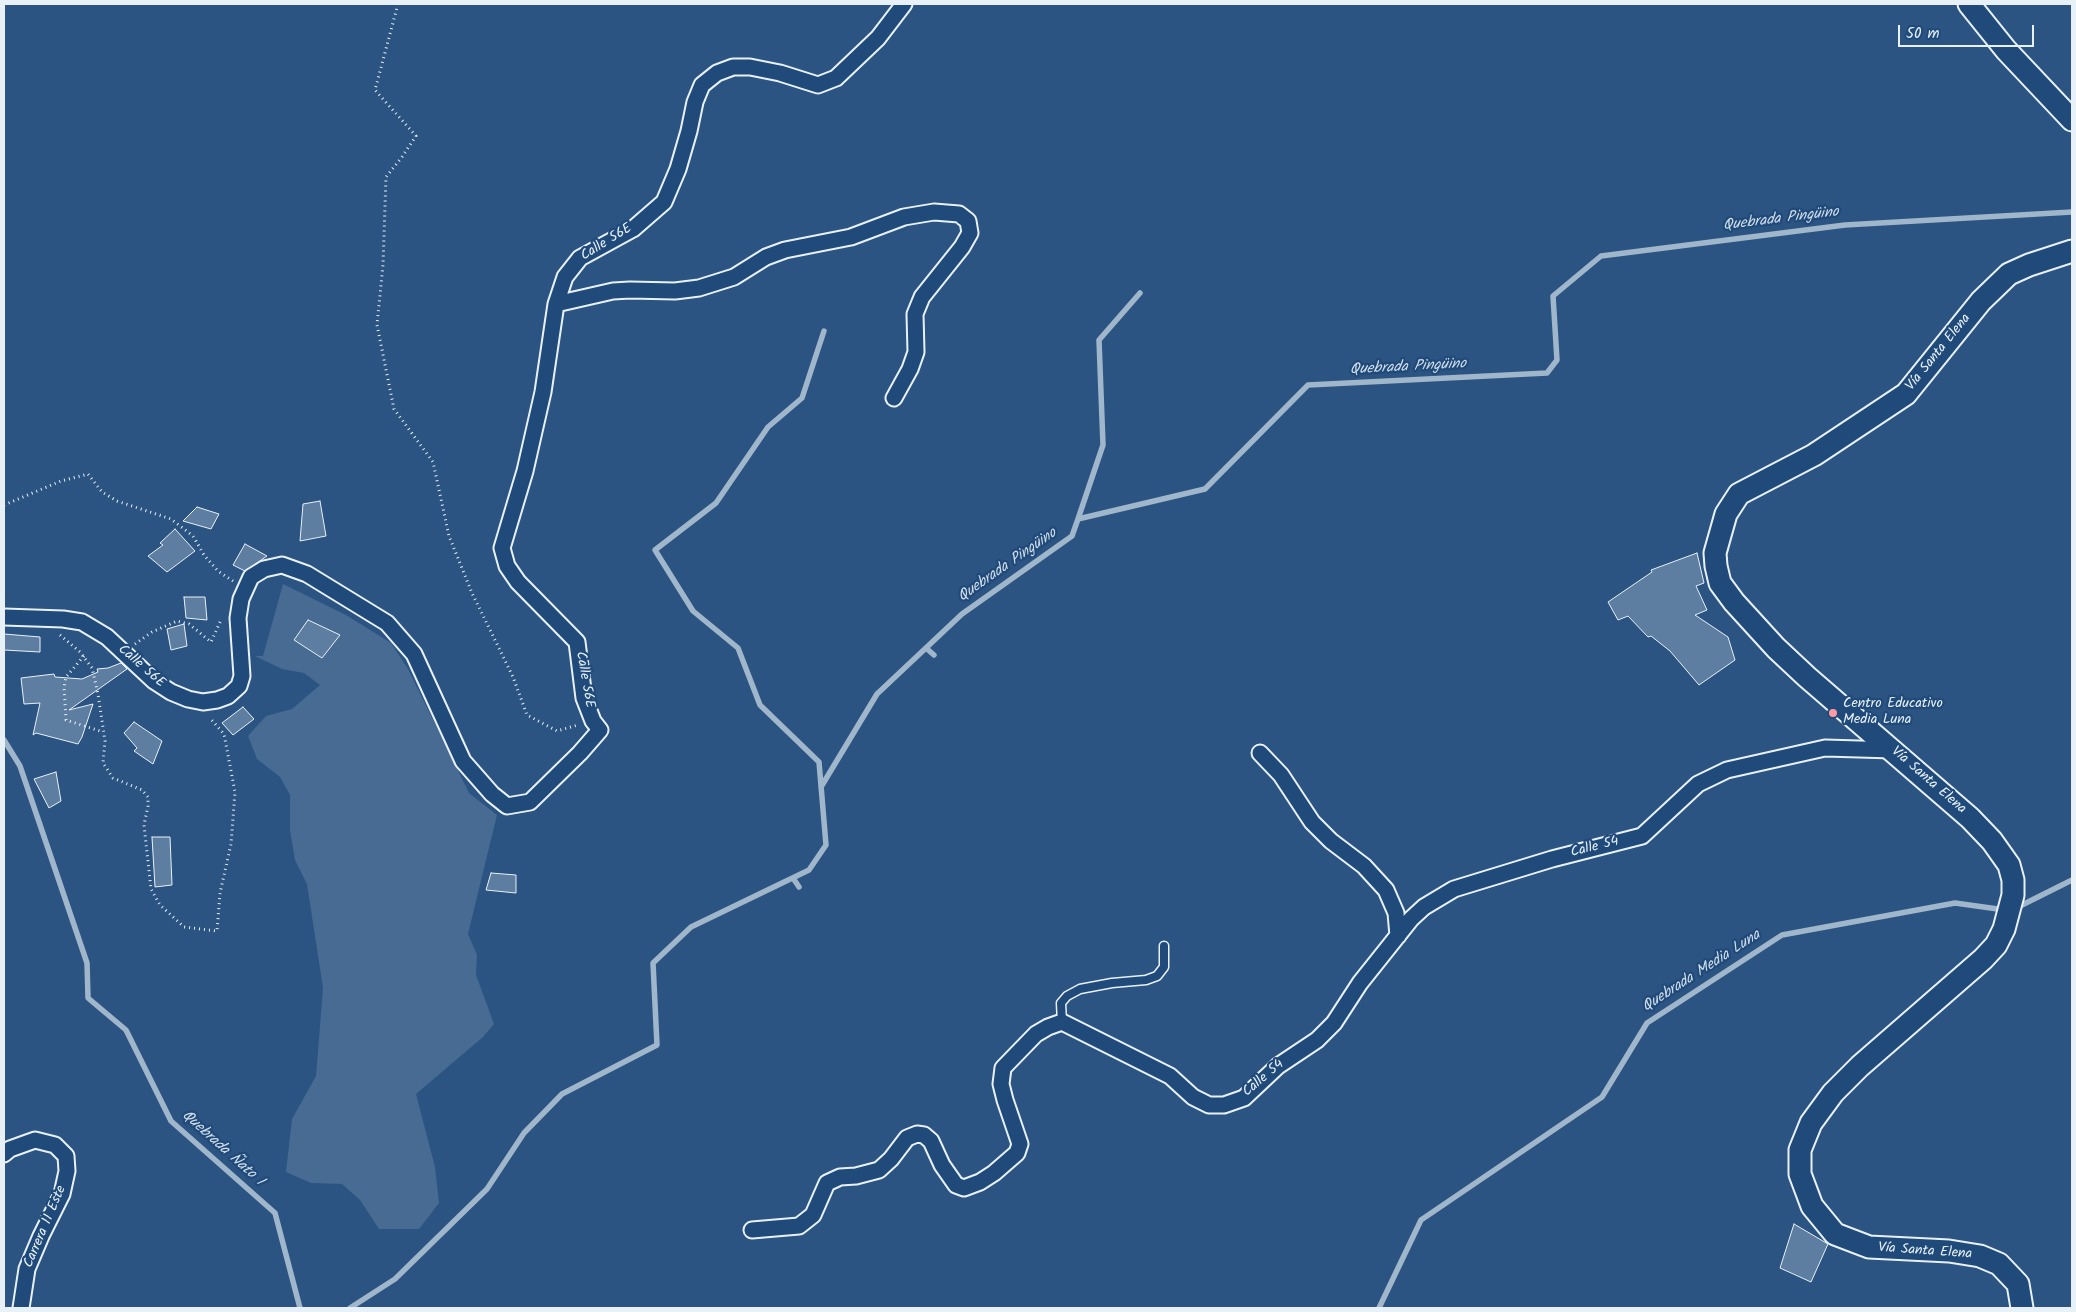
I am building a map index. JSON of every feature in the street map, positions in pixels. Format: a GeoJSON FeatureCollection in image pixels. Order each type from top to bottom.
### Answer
{"type":"FeatureCollection","features":[{"type":"Feature","properties":{"kind":"main road"},"geometry":{"type":"LineString","coordinates":[[1969,4],[2006,50],[2072,120]]}},
{"type":"Feature","properties":{"kind":"main road","name":"Vía Santa Elena"},"geometry":{"type":"LineString","coordinates":[[2022,1308],[2018,1284],[1999,1264],[1980,1256],[1949,1251],[1869,1247],[1835,1234],[1812,1206],[1800,1174],[1800,1150],[1811,1123],[1833,1092],[1860,1066],[1983,959],[1996,945],[2004,929],[2013,895],[2013,880],[2009,865],[1992,841],[1970,818],[1807,677],[1776,648],[1734,602],[1720,583],[1715,553],[1726,514],[1739,494],[1814,455],[1906,394],[1981,301],[2009,274],[2029,265],[2072,251]]}},
{"type":"Feature","properties":{"kind":"street","name":"Calle 56E"},"geometry":{"type":"LineString","coordinates":[[4,617],[63,619],[82,622],[107,637],[154,681],[171,692],[188,699],[212,701],[228,696],[239,686],[242,676],[238,618],[241,599],[251,577],[264,569],[282,565],[307,574],[387,623],[414,654],[463,761],[492,794],[507,806],[530,802],[580,753],[600,730],[593,721],[584,698],[577,642],[518,582],[507,566],[502,548],[525,470],[543,392],[556,304],[564,277],[580,258],[632,229],[664,202],[678,169],[695,102],[702,86],[717,73],[733,67],[750,67],[780,73],[818,85],[836,78],[878,38],[904,4]]}},
{"type":"Feature","properties":{"kind":"street"},"geometry":{"type":"LineString","coordinates":[[556,304],[612,292],[630,290],[675,291],[699,288],[734,276],[766,257],[785,250],[851,237],[904,217],[934,212],[959,214],[968,221],[970,233],[962,247],[922,297],[915,314],[916,352],[910,370],[894,398]]}},
{"type":"Feature","properties":{"kind":"street","name":"Calle 54"},"geometry":{"type":"LineString","coordinates":[[1062,1022],[1170,1076],[1193,1097],[1209,1105],[1224,1105],[1244,1098],[1278,1066],[1317,1040],[1334,1023],[1360,983],[1424,907],[1454,889],[1552,859],[1642,836],[1698,784],[1728,770],[1825,748],[1893,750]]}},
{"type":"Feature","properties":{"kind":"street"},"geometry":{"type":"LineString","coordinates":[[1260,753],[1282,775],[1312,822],[1331,841],[1364,866],[1386,890],[1396,913],[1398,936]]}},
{"type":"Feature","properties":{"kind":"street"},"geometry":{"type":"LineString","coordinates":[[752,1230],[799,1226],[813,1215],[828,1183],[840,1176],[856,1176],[879,1170],[891,1159],[907,1138],[917,1134],[924,1135],[930,1141],[942,1165],[956,1185],[964,1188],[980,1182],[994,1173],[1017,1153],[1020,1144],[1001,1084],[1003,1068],[1036,1034],[1062,1022]]}},
{"type":"Feature","properties":{"kind":"street","name":"Carrera 11 Este"},"geometry":{"type":"LineString","coordinates":[[4,1154],[10,1149],[34,1140],[55,1145],[66,1156],[67,1172],[62,1194],[27,1269],[21,1308]]}},
{"type":"Feature","properties":{"kind":"lane"},"geometry":{"type":"LineString","coordinates":[[1062,1022],[1061,1003],[1067,996],[1080,989],[1112,983],[1146,980],[1156,976],[1164,967],[1164,946]]}},
{"type":"Feature","properties":{"kind":"path"},"geometry":{"type":"LineString","coordinates":[[398,4],[375,90],[416,136],[386,177],[383,265],[377,325],[394,409],[433,462],[449,536],[472,593],[513,677],[527,715],[557,732],[593,721]]}},
{"type":"Feature","properties":{"kind":"path"},"geometry":{"type":"LineString","coordinates":[[4,505],[61,481],[88,474],[102,492],[117,501],[171,520],[193,536],[204,556],[218,571],[246,590]]}},
{"type":"Feature","properties":{"kind":"path"},"geometry":{"type":"LineString","coordinates":[[123,652],[152,632],[177,621],[188,624],[211,642],[222,618]]}},
{"type":"Feature","properties":{"kind":"path"},"geometry":{"type":"LineString","coordinates":[[44,619],[84,656],[92,668],[104,732],[103,763],[113,778],[142,790],[148,797],[144,824],[151,889],[160,905],[184,927],[217,931],[220,893],[231,844],[235,792],[224,734],[205,711],[212,701]]}},
{"type":"Feature","properties":{"kind":"path"},"geometry":{"type":"LineString","coordinates":[[84,656],[66,677],[64,687],[66,720],[104,732]]}},
{"type":"Feature","properties":{"kind":"shaded area"},"geometry":{"type":"Polygon","coordinates":[[[283,584],[346,615],[391,643],[408,669],[469,793],[497,815],[468,934],[477,955],[476,975],[494,1024],[483,1037],[416,1094],[435,1167],[439,1203],[419,1229],[379,1229],[360,1200],[342,1184],[311,1183],[286,1172],[292,1119],[316,1076],[323,988],[307,884],[295,860],[290,830],[290,795],[280,777],[257,759],[248,736],[266,716],[292,709],[320,685],[304,673],[282,669],[255,656],[263,656],[283,584]]]}},
{"type":"Feature","properties":{"kind":"building"},"geometry":{"type":"Polygon","coordinates":[[[320,501],[326,536],[300,541],[303,504],[320,501]]]}},
{"type":"Feature","properties":{"kind":"building"},"geometry":{"type":"Polygon","coordinates":[[[197,507],[219,514],[211,529],[183,521],[197,507]]]}},
{"type":"Feature","properties":{"kind":"building"},"geometry":{"type":"Polygon","coordinates":[[[175,529],[195,551],[167,572],[148,556],[163,545],[160,543],[175,529]]]}},
{"type":"Feature","properties":{"kind":"building"},"geometry":{"type":"Polygon","coordinates":[[[245,544],[267,556],[245,571],[233,565],[245,544]]]}},
{"type":"Feature","properties":{"kind":"building"},"geometry":{"type":"Polygon","coordinates":[[[1697,553],[1704,583],[1696,586],[1707,610],[1695,615],[1728,637],[1735,660],[1699,685],[1670,651],[1651,636],[1648,637],[1628,616],[1618,620],[1608,602],[1652,572],[1651,570],[1697,553]]]}},
{"type":"Feature","properties":{"kind":"building"},"geometry":{"type":"Polygon","coordinates":[[[184,597],[205,597],[207,620],[186,618],[184,597]]]}},
{"type":"Feature","properties":{"kind":"building"},"geometry":{"type":"Polygon","coordinates":[[[308,620],[340,635],[322,658],[294,640],[308,620]]]}},
{"type":"Feature","properties":{"kind":"building"},"geometry":{"type":"Polygon","coordinates":[[[184,624],[187,646],[171,650],[167,629],[184,624]]]}},
{"type":"Feature","properties":{"kind":"building"},"geometry":{"type":"Polygon","coordinates":[[[4,634],[40,637],[40,652],[4,650],[4,634]]]}},
{"type":"Feature","properties":{"kind":"building"},"geometry":{"type":"Polygon","coordinates":[[[121,663],[127,669],[69,710],[93,704],[78,744],[36,733],[33,735],[40,703],[24,704],[21,678],[54,674],[55,677],[82,679],[98,672],[97,669],[108,668],[121,663]]]}},
{"type":"Feature","properties":{"kind":"building"},"geometry":{"type":"Polygon","coordinates":[[[243,707],[254,719],[233,735],[222,723],[243,707]]]}},
{"type":"Feature","properties":{"kind":"building"},"geometry":{"type":"Polygon","coordinates":[[[134,722],[162,741],[153,764],[134,751],[137,748],[124,733],[134,722]]]}},
{"type":"Feature","properties":{"kind":"building"},"geometry":{"type":"Polygon","coordinates":[[[56,772],[61,801],[49,808],[34,779],[56,772]]]}},
{"type":"Feature","properties":{"kind":"building"},"geometry":{"type":"Polygon","coordinates":[[[152,837],[170,837],[172,885],[155,887],[152,837]]]}},
{"type":"Feature","properties":{"kind":"building"},"geometry":{"type":"Polygon","coordinates":[[[491,873],[516,875],[516,893],[486,890],[491,873]]]}},
{"type":"Feature","properties":{"kind":"building"},"geometry":{"type":"Polygon","coordinates":[[[1794,1224],[1828,1244],[1811,1282],[1780,1268],[1794,1224]]]}},
{"type":"Feature","properties":{"kind":"waterway","name":"Quebrada Pingüino"},"geometry":{"type":"LineString","coordinates":[[821,787],[877,694],[962,614],[1072,536],[1078,519],[1205,489],[1308,385],[1547,373],[1557,360],[1553,296],[1601,256],[1845,225],[2072,212]]}},
{"type":"Feature","properties":{"kind":"waterway"},"geometry":{"type":"LineString","coordinates":[[1078,519],[1103,445],[1099,340],[1140,293]]}},
{"type":"Feature","properties":{"kind":"waterway"},"geometry":{"type":"LineString","coordinates":[[350,1308],[395,1279],[487,1189],[524,1133],[562,1094],[657,1045],[653,963],[691,927],[809,870],[826,845],[819,762],[760,705],[738,648],[693,611],[655,550],[716,503],[768,427],[802,398],[824,331]]}},
{"type":"Feature","properties":{"kind":"waterway"},"geometry":{"type":"LineString","coordinates":[[926,648],[934,655]]}},
{"type":"Feature","properties":{"kind":"waterway","name":"Quebrada Ñato 1"},"geometry":{"type":"LineString","coordinates":[[4,740],[20,766],[87,963],[88,998],[126,1030],[171,1121],[275,1213],[300,1308]]}},
{"type":"Feature","properties":{"kind":"waterway"},"geometry":{"type":"LineString","coordinates":[[793,878],[799,887]]}},
{"type":"Feature","properties":{"kind":"waterway","name":"Quebrada Media Luna"},"geometry":{"type":"LineString","coordinates":[[2016,908],[2072,880]]}},
{"type":"Feature","properties":{"kind":"waterway","name":"Quebrada Media Luna"},"geometry":{"type":"LineString","coordinates":[[1379,1308],[1421,1220],[1602,1097],[1647,1023],[1782,935],[1955,903],[2005,910]]}},
{"type":"Feature","properties":{"kind":"place","name":"Centro Educativo Media Luna"},"geometry":{"type":"Point","coordinates":[1833,713]}}]}
